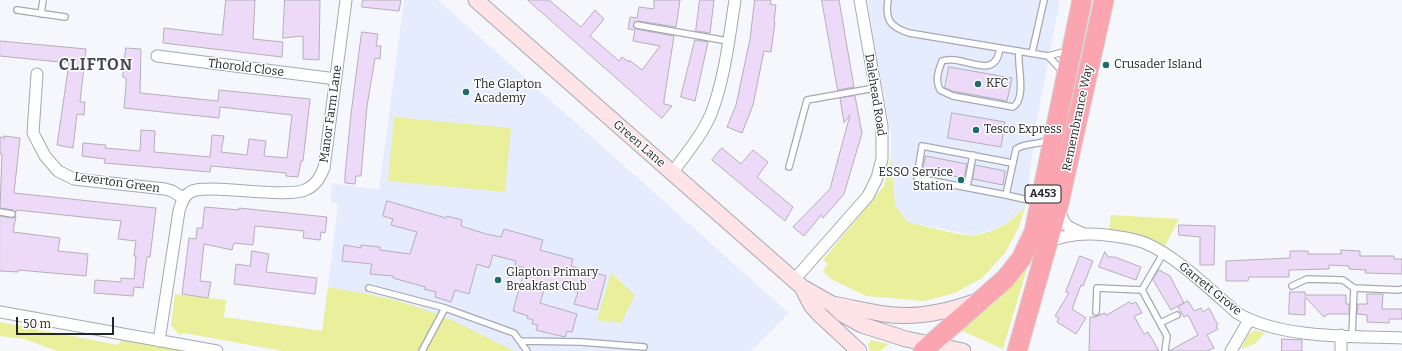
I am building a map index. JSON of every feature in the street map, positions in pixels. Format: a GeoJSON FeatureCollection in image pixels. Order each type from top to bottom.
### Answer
{"type":"FeatureCollection","features":[{"type":"Feature","properties":{"kind":"highway","name":"Remembrance Way"},"geometry":{"type":"LineString","coordinates":[[1017,351],[1038,272],[1050,241],[1050,203],[1057,127],[1082,0]]}},
{"type":"Feature","properties":{"kind":"highway","name":"Remembrance Way"},"geometry":{"type":"LineString","coordinates":[[927,347],[1005,279],[1021,259],[1050,203],[1104,0]]}},
{"type":"Feature","properties":{"kind":"street","name":"Manor Farm Lane"},"geometry":{"type":"LineString","coordinates":[[183,198],[189,192],[200,189],[227,188],[290,193],[307,190],[313,185],[324,168],[346,0]]}},
{"type":"Feature","properties":{"kind":"street","name":"Green Lane"},"geometry":{"type":"LineString","coordinates":[[476,0],[798,284],[832,304],[842,314],[862,325],[906,338],[927,347],[958,351]]}},
{"type":"Feature","properties":{"kind":"street"},"geometry":{"type":"LineString","coordinates":[[672,173],[698,136],[710,115],[718,94],[735,0]]}},
{"type":"Feature","properties":{"kind":"street","name":"Dalehead Road"},"geometry":{"type":"LineString","coordinates":[[798,284],[868,196],[877,178],[882,159],[883,137],[860,0]]}},
{"type":"Feature","properties":{"kind":"street","name":"Thorold Close"},"geometry":{"type":"LineString","coordinates":[[157,56],[336,79]]}},
{"type":"Feature","properties":{"kind":"street","name":"Leverton Green"},"geometry":{"type":"LineString","coordinates":[[36,74],[34,133],[45,156],[58,170],[74,179],[165,189],[183,198]]}},
{"type":"Feature","properties":{"kind":"street"},"geometry":{"type":"LineString","coordinates":[[158,341],[179,211],[183,198]]}},
{"type":"Feature","properties":{"kind":"street","name":"Garrett Grove"},"geometry":{"type":"LineString","coordinates":[[1050,203],[1068,227],[1083,233]]}},
{"type":"Feature","properties":{"kind":"street","name":"Garrett Grove"},"geometry":{"type":"LineString","coordinates":[[1050,241],[1064,236],[1083,233],[1130,238],[1144,242],[1164,252],[1237,313],[1259,324],[1279,329],[1402,338]]}},
{"type":"Feature","properties":{"kind":"street","name":"Green Lane"},"geometry":{"type":"LineString","coordinates":[[798,284],[815,310],[859,351]]}},
{"type":"Feature","properties":{"kind":"street","name":"Green Lane"},"geometry":{"type":"LineString","coordinates":[[832,304],[884,314],[919,315],[948,311],[985,297]]}},
{"type":"Feature","properties":{"kind":"street"},"geometry":{"type":"LineString","coordinates":[[0,312],[217,351]]}},
{"type":"Feature","properties":{"kind":"street"},"geometry":{"type":"LineString","coordinates":[[1231,351],[1249,320]]}},
{"type":"Feature","properties":{"kind":"street"},"geometry":{"type":"LineString","coordinates":[[1341,351],[1347,335]]}},
{"type":"Feature","properties":{"kind":"lane"},"geometry":{"type":"LineString","coordinates":[[41,14],[43,0]]}},
{"type":"Feature","properties":{"kind":"lane"},"geometry":{"type":"LineString","coordinates":[[888,0],[887,7],[891,23],[896,28],[909,33],[1048,56],[1072,49]]}},
{"type":"Feature","properties":{"kind":"lane"},"geometry":{"type":"LineString","coordinates":[[1032,53],[1044,0]]}},
{"type":"Feature","properties":{"kind":"lane"},"geometry":{"type":"LineString","coordinates":[[17,10],[65,17]]}},
{"type":"Feature","properties":{"kind":"lane"},"geometry":{"type":"LineString","coordinates":[[637,25],[728,41]]}},
{"type":"Feature","properties":{"kind":"lane"},"geometry":{"type":"LineString","coordinates":[[1000,48],[996,62],[992,66],[984,66],[948,59],[942,61],[937,75],[937,84],[940,90],[953,96],[1014,107],[1018,103],[1021,94],[1018,66],[1019,51]]}},
{"type":"Feature","properties":{"kind":"lane"},"geometry":{"type":"LineString","coordinates":[[1048,56],[1066,77]]}},
{"type":"Feature","properties":{"kind":"lane"},"geometry":{"type":"LineString","coordinates":[[789,167],[807,100],[875,88]]}},
{"type":"Feature","properties":{"kind":"lane"},"geometry":{"type":"LineString","coordinates":[[1006,195],[1016,149],[1025,145],[1044,142],[1057,127]]}},
{"type":"Feature","properties":{"kind":"lane"},"geometry":{"type":"LineString","coordinates":[[1012,163],[922,146],[917,178],[1050,203]]}},
{"type":"Feature","properties":{"kind":"lane"},"geometry":{"type":"LineString","coordinates":[[966,187],[973,155]]}},
{"type":"Feature","properties":{"kind":"lane"},"geometry":{"type":"LineString","coordinates":[[0,212],[12,214]]}},
{"type":"Feature","properties":{"kind":"lane"},"geometry":{"type":"LineString","coordinates":[[1142,290],[1164,252]]}},
{"type":"Feature","properties":{"kind":"lane"},"geometry":{"type":"LineString","coordinates":[[1292,286],[1307,278],[1343,280],[1354,288],[1402,289]]}},
{"type":"Feature","properties":{"kind":"lane"},"geometry":{"type":"LineString","coordinates":[[369,288],[445,308],[514,333],[527,351]]}},
{"type":"Feature","properties":{"kind":"lane"},"geometry":{"type":"LineString","coordinates":[[1096,312],[1097,288],[1142,290]]}},
{"type":"Feature","properties":{"kind":"lane"},"geometry":{"type":"LineString","coordinates":[[1347,335],[1354,288]]}},
{"type":"Feature","properties":{"kind":"lane"},"geometry":{"type":"LineString","coordinates":[[1142,290],[1167,336],[1165,351]]}},
{"type":"Feature","properties":{"kind":"lane"},"geometry":{"type":"LineString","coordinates":[[422,351],[445,308]]}},
{"type":"Feature","properties":{"kind":"lane"},"geometry":{"type":"LineString","coordinates":[[1160,323],[1177,315]]}},
{"type":"Feature","properties":{"kind":"lane"},"geometry":{"type":"LineString","coordinates":[[520,341],[581,342],[644,347]]}},
{"type":"Feature","properties":{"kind":"shaded area","name":"The Glapton Academy"},"geometry":{"type":"Polygon","coordinates":[[[404,0],[438,0],[789,313],[751,351],[514,351],[441,316],[413,305],[380,296],[328,287],[338,204],[330,202],[332,183],[379,190],[404,0]]]}},
{"type":"Feature","properties":{"kind":"shaded area"},"geometry":{"type":"Polygon","coordinates":[[[868,0],[1060,0],[1036,125],[1026,204],[1022,212],[999,228],[973,235],[907,222],[895,205],[891,156],[891,134],[877,63],[868,0]]]}},
{"type":"Feature","properties":{"kind":"green space"},"geometry":{"type":"Polygon","coordinates":[[[394,117],[511,128],[505,192],[388,181],[394,117]]]}},
{"type":"Feature","properties":{"kind":"green space"},"geometry":{"type":"Polygon","coordinates":[[[891,156],[895,205],[907,222],[952,233],[969,235],[982,234],[997,229],[1010,221],[1026,204],[1019,227],[1005,253],[982,278],[955,293],[924,301],[866,296],[831,279],[823,271],[828,264],[823,260],[884,186],[891,156]]]}},
{"type":"Feature","properties":{"kind":"green space"},"geometry":{"type":"Polygon","coordinates":[[[1111,215],[1179,219],[1165,246],[1138,235],[1109,230],[1111,215]]]}},
{"type":"Feature","properties":{"kind":"green space"},"geometry":{"type":"Polygon","coordinates":[[[1028,265],[1003,349],[960,330],[994,303],[1028,265]]]}},
{"type":"Feature","properties":{"kind":"green space"},"geometry":{"type":"Polygon","coordinates":[[[611,273],[635,295],[621,323],[597,320],[611,273]]]}},
{"type":"Feature","properties":{"kind":"green space"},"geometry":{"type":"Polygon","coordinates":[[[328,287],[380,297],[424,309],[464,326],[514,351],[283,351],[184,333],[179,335],[171,325],[175,294],[226,300],[224,317],[322,331],[328,287]]]}},
{"type":"Feature","properties":{"kind":"green space"},"geometry":{"type":"Polygon","coordinates":[[[0,322],[118,345],[121,340],[190,351],[57,351],[24,339],[0,336],[0,322]]]}},
{"type":"Feature","properties":{"kind":"green space"},"geometry":{"type":"Polygon","coordinates":[[[1255,330],[1265,333],[1255,344],[1241,349],[1248,335],[1255,330]]]}},
{"type":"Feature","properties":{"kind":"green space"},"geometry":{"type":"Polygon","coordinates":[[[871,340],[889,344],[880,351],[870,351],[868,345],[871,340]]]}},
{"type":"Feature","properties":{"kind":"building"},"geometry":{"type":"Polygon","coordinates":[[[226,0],[255,0],[253,39],[283,42],[282,57],[163,43],[164,28],[222,35],[226,0]]]}},
{"type":"Feature","properties":{"kind":"building"},"geometry":{"type":"Polygon","coordinates":[[[285,0],[320,0],[319,60],[303,59],[303,36],[283,38],[285,0]]]}},
{"type":"Feature","properties":{"kind":"building"},"geometry":{"type":"Polygon","coordinates":[[[363,0],[401,0],[399,11],[362,7],[363,0]]]}},
{"type":"Feature","properties":{"kind":"building"},"geometry":{"type":"Polygon","coordinates":[[[528,0],[549,0],[581,27],[595,10],[604,19],[590,36],[619,61],[622,57],[629,62],[629,60],[642,70],[660,46],[633,41],[635,30],[628,29],[630,17],[637,18],[639,7],[654,9],[654,0],[680,0],[676,27],[638,21],[633,25],[636,29],[674,36],[664,100],[664,104],[672,106],[662,118],[528,0]]]}},
{"type":"Feature","properties":{"kind":"building"},"geometry":{"type":"Polygon","coordinates":[[[700,0],[714,0],[710,33],[696,31],[700,0]]]}},
{"type":"Feature","properties":{"kind":"building"},"geometry":{"type":"Polygon","coordinates":[[[755,0],[771,0],[770,4],[776,5],[775,22],[771,52],[764,51],[753,105],[742,133],[727,127],[736,105],[750,39],[755,0]]]}},
{"type":"Feature","properties":{"kind":"building"},"geometry":{"type":"Polygon","coordinates":[[[822,0],[839,0],[854,87],[838,90],[822,0]]]}},
{"type":"Feature","properties":{"kind":"building"},"geometry":{"type":"Polygon","coordinates":[[[362,32],[378,34],[376,46],[381,46],[380,59],[375,58],[367,106],[361,176],[356,176],[355,184],[345,183],[345,175],[351,114],[362,32]]]}},
{"type":"Feature","properties":{"kind":"building"},"geometry":{"type":"Polygon","coordinates":[[[695,40],[708,42],[695,101],[681,97],[695,40]]]}},
{"type":"Feature","properties":{"kind":"building"},"geometry":{"type":"Polygon","coordinates":[[[0,41],[86,49],[80,102],[85,102],[84,115],[77,114],[73,148],[57,145],[69,63],[0,56],[0,41]]]}},
{"type":"Feature","properties":{"kind":"building"},"geometry":{"type":"Polygon","coordinates":[[[126,48],[141,49],[140,93],[218,101],[219,90],[310,99],[303,161],[301,161],[298,177],[286,176],[286,173],[211,166],[210,172],[104,163],[105,159],[82,156],[83,143],[106,145],[105,148],[140,151],[141,130],[155,131],[154,152],[210,157],[212,135],[224,136],[221,152],[247,155],[249,139],[266,141],[264,156],[287,158],[292,115],[220,107],[219,118],[124,108],[126,78],[123,77],[126,48]]]}},
{"type":"Feature","properties":{"kind":"building","name":"KFC"},"geometry":{"type":"Polygon","coordinates":[[[949,67],[1012,78],[1007,101],[952,91],[945,88],[949,67]]]}},
{"type":"Feature","properties":{"kind":"building"},"geometry":{"type":"Polygon","coordinates":[[[855,96],[862,133],[844,194],[823,218],[821,215],[804,236],[793,227],[830,189],[850,115],[844,123],[840,98],[855,96]]]}},
{"type":"Feature","properties":{"kind":"building","name":"Tesco Express"},"geometry":{"type":"Polygon","coordinates":[[[952,113],[1005,122],[1001,147],[948,138],[952,113]]]}},
{"type":"Feature","properties":{"kind":"building"},"geometry":{"type":"Polygon","coordinates":[[[4,136],[20,138],[14,193],[156,208],[150,257],[147,257],[143,288],[134,287],[133,296],[94,293],[95,280],[121,282],[121,278],[134,279],[136,256],[134,256],[136,241],[118,239],[121,221],[16,210],[16,213],[13,210],[0,208],[2,154],[0,154],[0,137],[4,138],[4,136]]]}},
{"type":"Feature","properties":{"kind":"building"},"geometry":{"type":"Polygon","coordinates":[[[722,148],[741,164],[753,150],[768,162],[757,177],[793,207],[785,221],[712,160],[722,148]]]}},
{"type":"Feature","properties":{"kind":"building"},"geometry":{"type":"Polygon","coordinates":[[[926,156],[967,164],[964,178],[923,170],[926,156]]]}},
{"type":"Feature","properties":{"kind":"building"},"geometry":{"type":"Polygon","coordinates":[[[975,165],[1005,171],[1003,185],[973,179],[975,165]]]}},
{"type":"Feature","properties":{"kind":"building"},"geometry":{"type":"Polygon","coordinates":[[[387,201],[446,218],[447,216],[462,220],[461,226],[486,234],[501,237],[504,229],[543,240],[540,250],[573,259],[571,266],[606,276],[597,310],[574,304],[578,292],[546,283],[540,303],[577,314],[572,332],[567,331],[565,337],[536,330],[538,325],[532,324],[533,320],[527,318],[528,316],[513,311],[525,268],[515,265],[516,261],[493,255],[489,268],[477,264],[469,294],[455,290],[451,302],[435,297],[436,292],[424,289],[425,287],[393,278],[393,276],[370,274],[372,264],[342,261],[344,245],[361,248],[361,245],[380,247],[380,250],[410,254],[417,232],[391,225],[393,219],[383,216],[387,201]]]}},
{"type":"Feature","properties":{"kind":"building"},"geometry":{"type":"Polygon","coordinates":[[[205,207],[239,210],[239,208],[327,217],[325,233],[321,232],[320,240],[303,238],[304,231],[255,226],[253,245],[234,243],[232,250],[204,244],[200,281],[211,282],[208,298],[182,294],[189,238],[196,239],[197,228],[202,228],[205,207]]]}},
{"type":"Feature","properties":{"kind":"building"},"geometry":{"type":"Polygon","coordinates":[[[0,216],[12,218],[16,216],[13,232],[60,238],[58,251],[88,254],[86,276],[18,270],[18,272],[0,271],[0,216]]]}},
{"type":"Feature","properties":{"kind":"building"},"geometry":{"type":"Polygon","coordinates":[[[1179,225],[1215,226],[1214,265],[1200,265],[1200,237],[1179,235],[1179,225]]]}},
{"type":"Feature","properties":{"kind":"building"},"geometry":{"type":"Polygon","coordinates":[[[1341,250],[1360,251],[1360,256],[1394,256],[1394,259],[1402,259],[1402,274],[1365,273],[1366,270],[1349,269],[1349,266],[1329,265],[1329,269],[1289,270],[1289,277],[1249,277],[1248,281],[1226,281],[1226,261],[1290,258],[1290,251],[1308,251],[1308,254],[1341,254],[1341,250]]]}},
{"type":"Feature","properties":{"kind":"building"},"geometry":{"type":"Polygon","coordinates":[[[252,251],[269,254],[266,272],[317,278],[315,294],[234,284],[236,264],[250,266],[252,251]]]}},
{"type":"Feature","properties":{"kind":"building"},"geometry":{"type":"Polygon","coordinates":[[[1105,252],[1108,257],[1115,257],[1141,267],[1136,280],[1099,267],[1105,252]]]}},
{"type":"Feature","properties":{"kind":"building"},"geometry":{"type":"Polygon","coordinates":[[[1080,256],[1093,261],[1083,286],[1081,285],[1072,309],[1086,318],[1076,334],[1057,322],[1059,318],[1055,316],[1069,293],[1066,292],[1080,256]]]}},
{"type":"Feature","properties":{"kind":"building"},"geometry":{"type":"Polygon","coordinates":[[[1159,270],[1170,276],[1184,303],[1171,310],[1153,280],[1159,270]]]}},
{"type":"Feature","properties":{"kind":"building"},"geometry":{"type":"Polygon","coordinates":[[[1290,292],[1305,292],[1305,295],[1346,295],[1346,304],[1349,304],[1349,314],[1328,314],[1324,317],[1305,297],[1305,315],[1289,314],[1290,292]]]}},
{"type":"Feature","properties":{"kind":"building"},"geometry":{"type":"Polygon","coordinates":[[[1367,294],[1383,294],[1382,309],[1402,309],[1402,319],[1389,319],[1389,323],[1367,322],[1367,315],[1357,314],[1358,304],[1367,304],[1367,294]]]}},
{"type":"Feature","properties":{"kind":"building"},"geometry":{"type":"Polygon","coordinates":[[[1188,301],[1194,311],[1201,308],[1203,312],[1209,308],[1218,325],[1216,326],[1218,329],[1207,335],[1214,348],[1207,351],[1169,351],[1198,335],[1188,315],[1184,317],[1178,307],[1188,301]]]}},
{"type":"Feature","properties":{"kind":"building"},"geometry":{"type":"Polygon","coordinates":[[[1130,302],[1132,304],[1136,302],[1142,313],[1134,316],[1144,334],[1148,332],[1159,351],[1089,351],[1090,317],[1095,317],[1105,313],[1106,315],[1130,302]]]}},
{"type":"Feature","properties":{"kind":"building"},"geometry":{"type":"Polygon","coordinates":[[[1282,339],[1302,340],[1302,351],[1282,351],[1282,339]]]}},
{"type":"Feature","properties":{"kind":"place","name":"Crusader Island"},"geometry":{"type":"Point","coordinates":[1106,65]}},
{"type":"Feature","properties":{"kind":"place","name":"KFC"},"geometry":{"type":"Point","coordinates":[978,84]}},
{"type":"Feature","properties":{"kind":"place","name":"The Glapton Academy"},"geometry":{"type":"Point","coordinates":[466,92]}},
{"type":"Feature","properties":{"kind":"place","name":"Tesco Express"},"geometry":{"type":"Point","coordinates":[976,130]}},
{"type":"Feature","properties":{"kind":"place","name":"ESSO Service Station"},"geometry":{"type":"Point","coordinates":[961,180]}},
{"type":"Feature","properties":{"kind":"place","name":"Glapton Primary Breakfast Club"},"geometry":{"type":"Point","coordinates":[498,280]}},
{"type":"Feature","properties":{"kind":"district","name":"CLIFTON"},"geometry":{"type":"Point","coordinates":[96,66]}}]}
